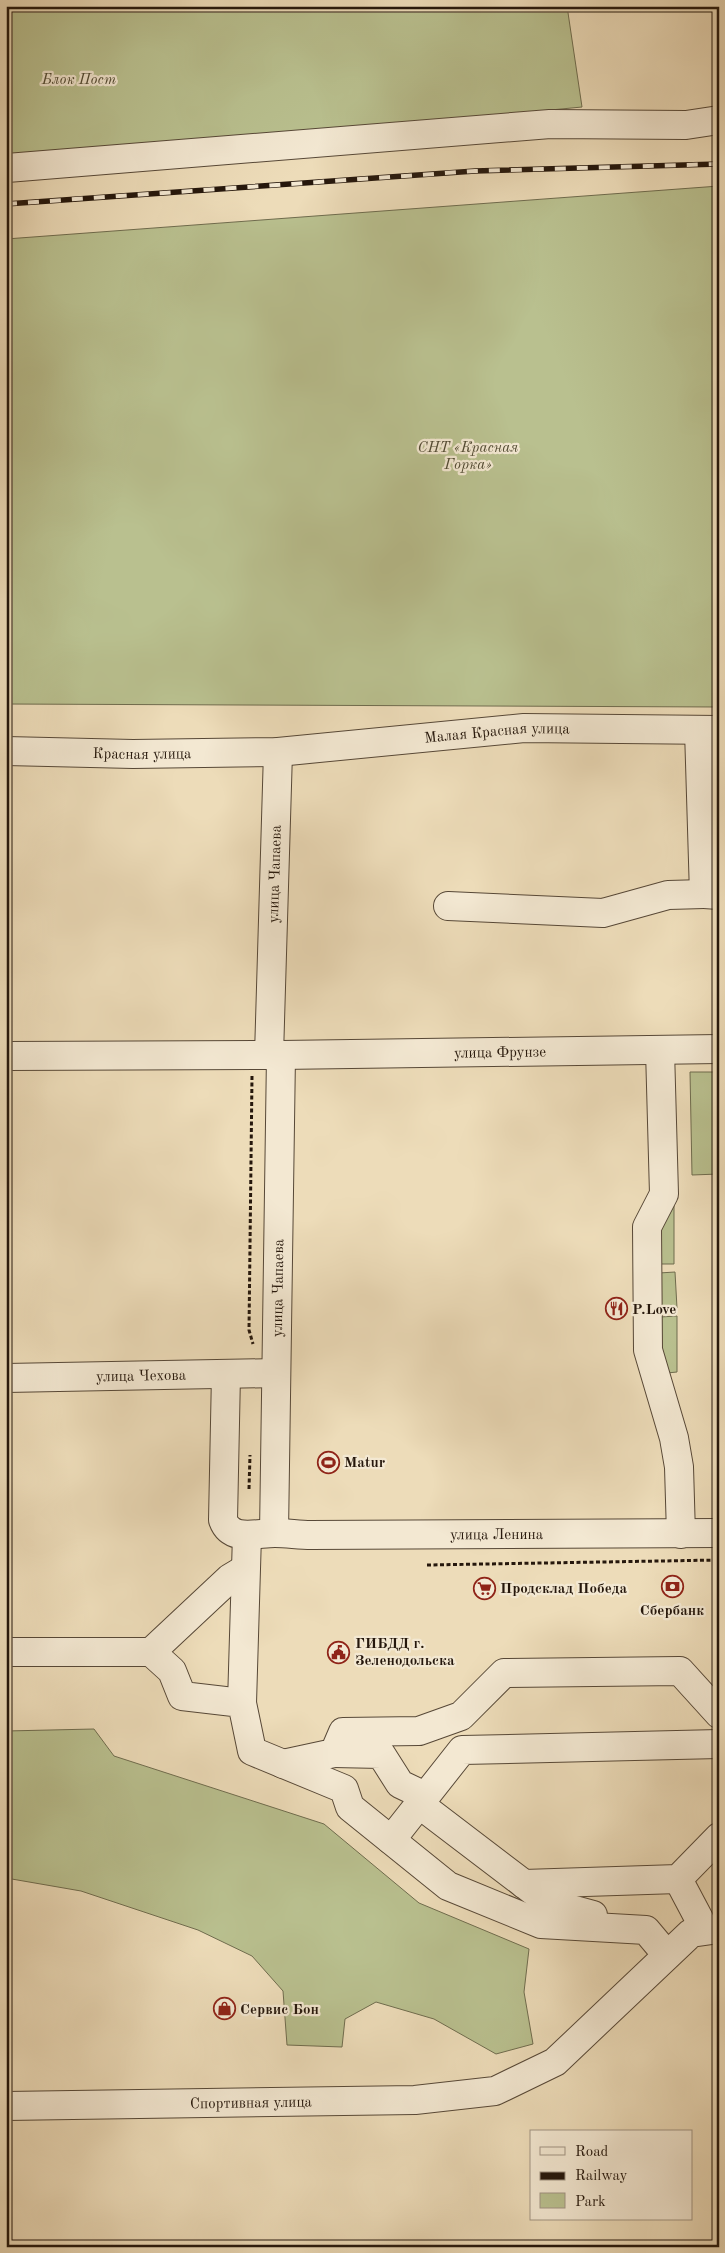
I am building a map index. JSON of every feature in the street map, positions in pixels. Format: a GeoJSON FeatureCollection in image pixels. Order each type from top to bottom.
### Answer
{"type":"FeatureCollection","features":[{"type":"Feature","properties":{"kind":"street"},"geometry":{"type":"LineString","coordinates":[[6,166],[7,168],[550,124],[686,125],[719,120]]}},
{"type":"Feature","properties":{"kind":"street","name":"Малая Красная улица"},"geometry":{"type":"LineString","coordinates":[[278,752],[524,728],[709,730]]}},
{"type":"Feature","properties":{"kind":"street"},"geometry":{"type":"LineString","coordinates":[[448,906],[603,912],[668,895],[711,894],[709,730]]}},
{"type":"Feature","properties":{"kind":"street","name":"Красная улица"},"geometry":{"type":"LineString","coordinates":[[6,751],[133,754],[278,752]]}},
{"type":"Feature","properties":{"kind":"street","name":"улица Чапаева"},"geometry":{"type":"LineString","coordinates":[[274,1533],[265,1373],[275,1055],[278,752]]}},
{"type":"Feature","properties":{"kind":"street"},"geometry":{"type":"LineString","coordinates":[[660,1050],[664,1194],[647,1228],[648,1350],[674,1438],[679,1466],[681,1534]]}},
{"type":"Feature","properties":{"kind":"street","name":"улица Фрунзе"},"geometry":{"type":"LineString","coordinates":[[275,1055],[719,1050]]}},
{"type":"Feature","properties":{"kind":"street"},"geometry":{"type":"LineString","coordinates":[[6,1056],[275,1055]]}},
{"type":"Feature","properties":{"kind":"street","name":"улица Чехова"},"geometry":{"type":"LineString","coordinates":[[6,1378],[265,1373]]}},
{"type":"Feature","properties":{"kind":"street"},"geometry":{"type":"LineString","coordinates":[[226,1374],[222,1520],[226,1528],[234,1533],[247,1536],[242,1703],[252,1751],[344,1789],[350,1807],[448,1886],[541,1924],[646,1930]]}},
{"type":"Feature","properties":{"kind":"street","name":"улица Ленина"},"geometry":{"type":"LineString","coordinates":[[247,1536],[274,1533],[310,1535],[719,1533]]}},
{"type":"Feature","properties":{"kind":"street"},"geometry":{"type":"LineString","coordinates":[[150,1652],[230,1578],[245,1569]]}},
{"type":"Feature","properties":{"kind":"street"},"geometry":{"type":"LineString","coordinates":[[6,1652],[150,1652],[172,1671],[182,1696],[242,1703]]}},
{"type":"Feature","properties":{"kind":"street"},"geometry":{"type":"LineString","coordinates":[[334,1753],[343,1732],[419,1731],[461,1716],[504,1674],[680,1672],[719,1714]]}},
{"type":"Feature","properties":{"kind":"street"},"geometry":{"type":"LineString","coordinates":[[440,1723],[462,1750]]}},
{"type":"Feature","properties":{"kind":"street"},"geometry":{"type":"LineString","coordinates":[[462,1750],[719,1744]]}},
{"type":"Feature","properties":{"kind":"street"},"geometry":{"type":"LineString","coordinates":[[391,1840],[462,1750]]}},
{"type":"Feature","properties":{"kind":"street"},"geometry":{"type":"LineString","coordinates":[[283,1764],[334,1753],[381,1754],[400,1784],[549,1904],[646,1930],[668,1955],[691,1933],[712,1929],[678,1880]]}},
{"type":"Feature","properties":{"kind":"street"},"geometry":{"type":"LineString","coordinates":[[524,1884],[678,1880],[719,1837]]}},
{"type":"Feature","properties":{"kind":"street","name":"Спортивная улица"},"geometry":{"type":"LineString","coordinates":[[6,2106],[416,2100],[495,2092],[556,2062],[668,1955]]}},
{"type":"Feature","properties":{"kind":"path"},"geometry":{"type":"LineString","coordinates":[[242,1076],[252,1076],[249,1330],[254,1352],[265,1373]]}},
{"type":"Feature","properties":{"kind":"path"},"geometry":{"type":"LineString","coordinates":[[248,1497],[250,1450]]}},
{"type":"Feature","properties":{"kind":"path"},"geometry":{"type":"LineString","coordinates":[[427,1565],[719,1560]]}},
{"type":"Feature","properties":{"kind":"green space","name":"Блок Пост"},"geometry":{"type":"Polygon","coordinates":[[[6,6],[567,6],[582,107],[289,135],[6,157],[6,6]]]}},
{"type":"Feature","properties":{"kind":"green space","name":"СНТ «Красная Горка»"},"geometry":{"type":"Polygon","coordinates":[[[719,186],[719,707],[6,704],[6,239],[719,186]]]}},
{"type":"Feature","properties":{"kind":"green space"},"geometry":{"type":"Polygon","coordinates":[[[690,1072],[719,1072],[719,1174],[692,1175],[690,1072]]]}},
{"type":"Feature","properties":{"kind":"green space"},"geometry":{"type":"Polygon","coordinates":[[[674,1206],[674,1264],[660,1264],[657,1225],[674,1206]]]}},
{"type":"Feature","properties":{"kind":"green space"},"geometry":{"type":"Polygon","coordinates":[[[675,1272],[677,1308],[661,1309],[659,1273],[675,1272]]]}},
{"type":"Feature","properties":{"kind":"green space"},"geometry":{"type":"Polygon","coordinates":[[[677,1316],[677,1372],[667,1373],[662,1366],[660,1317],[677,1316]]]}},
{"type":"Feature","properties":{"kind":"green space"},"geometry":{"type":"Polygon","coordinates":[[[94,1729],[114,1756],[324,1824],[419,1903],[529,1949],[524,1992],[533,2044],[496,2054],[434,2019],[376,2002],[345,2019],[342,2047],[287,2045],[283,1991],[252,1956],[198,1930],[81,1891],[6,1878],[6,1731],[94,1729]]]}},
{"type":"Feature","properties":{"kind":"railway"},"geometry":{"type":"LineString","coordinates":[[6,204],[475,171],[719,164]]}},
{"type":"Feature","properties":{"kind":"place","name":"P.Love"},"geometry":{"type":"Point","coordinates":[616,1309]}},
{"type":"Feature","properties":{"kind":"place","name":"Matur"},"geometry":{"type":"Point","coordinates":[328,1462]}},
{"type":"Feature","properties":{"kind":"place","name":"Сбербанк"},"geometry":{"type":"Point","coordinates":[672,1587]}},
{"type":"Feature","properties":{"kind":"place","name":"Продсклад Победа"},"geometry":{"type":"Point","coordinates":[484,1588]}},
{"type":"Feature","properties":{"kind":"place","name":"ГИБДД г. Зеленодольска"},"geometry":{"type":"Point","coordinates":[339,1652]}},
{"type":"Feature","properties":{"kind":"place","name":"Сервис Бон"},"geometry":{"type":"Point","coordinates":[224,2009]}}]}
